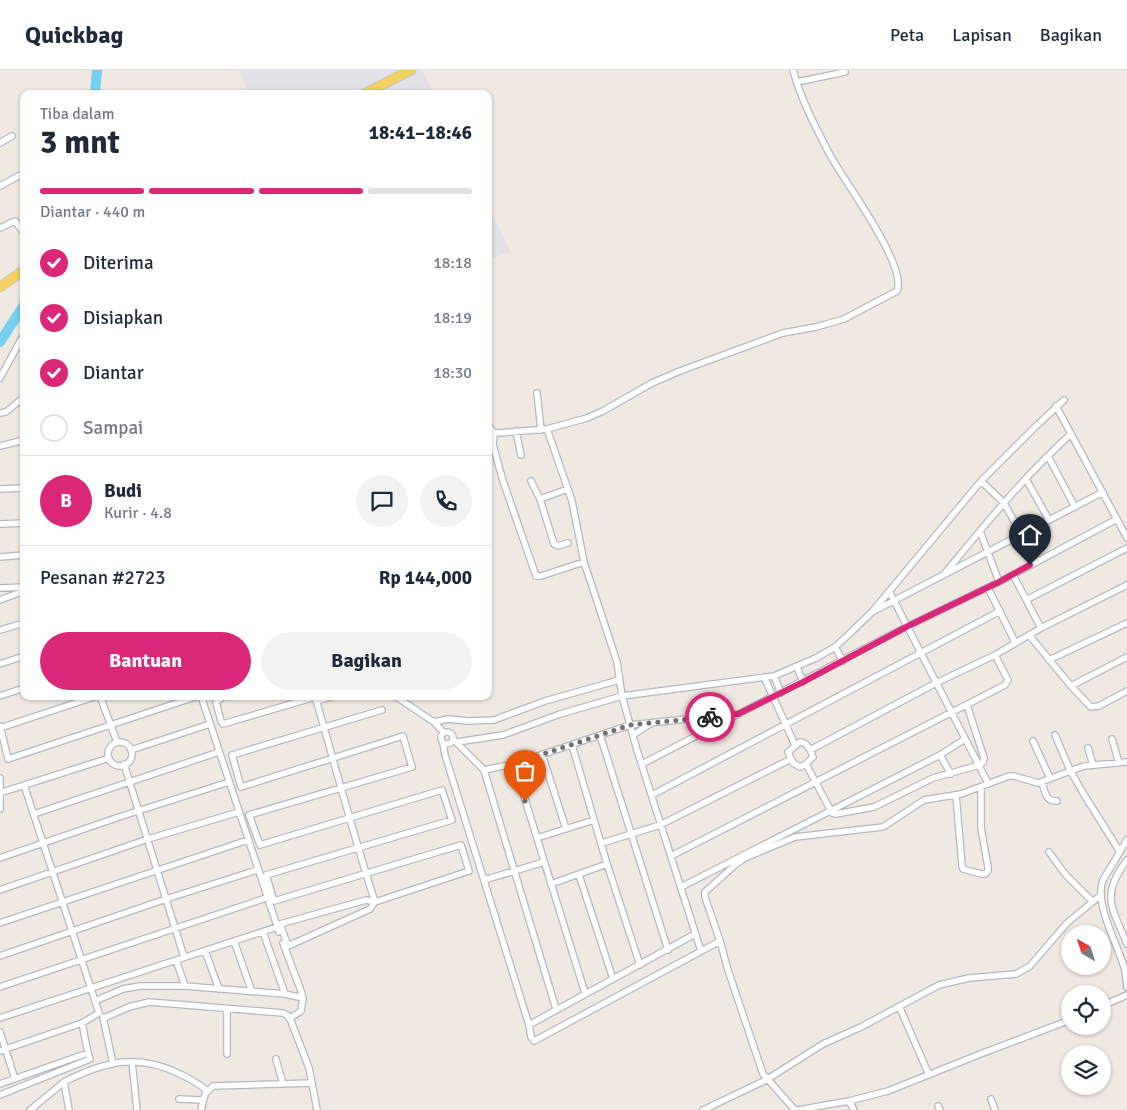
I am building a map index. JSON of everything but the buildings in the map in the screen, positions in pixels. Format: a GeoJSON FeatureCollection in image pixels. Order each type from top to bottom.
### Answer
{"type":"FeatureCollection","features":[{"type":"Feature","properties":{"kind":"main road"},"geometry":{"type":"LineString","coordinates":[[372,90],[411,70]]}},
{"type":"Feature","properties":{"kind":"main road"},"geometry":{"type":"LineString","coordinates":[[0,287],[20,273]]}},
{"type":"Feature","properties":{"kind":"street"},"geometry":{"type":"LineString","coordinates":[[494,433],[544,429],[587,418],[652,383],[721,355],[783,333],[825,325],[844,319],[897,291],[899,282],[885,245],[831,156],[806,105],[793,70]]}},
{"type":"Feature","properties":{"kind":"street"},"geometry":{"type":"LineString","coordinates":[[796,82],[845,72]]}},
{"type":"Feature","properties":{"kind":"street"},"geometry":{"type":"LineString","coordinates":[[0,143],[12,136]]}},
{"type":"Feature","properties":{"kind":"street"},"geometry":{"type":"LineString","coordinates":[[0,186],[20,175]]}},
{"type":"Feature","properties":{"kind":"street"},"geometry":{"type":"LineString","coordinates":[[0,228],[15,221],[20,227]]}},
{"type":"Feature","properties":{"kind":"street"},"geometry":{"type":"LineString","coordinates":[[0,378],[20,341]]}},
{"type":"Feature","properties":{"kind":"street"},"geometry":{"type":"LineString","coordinates":[[537,393],[544,429],[572,501],[584,562],[618,667],[622,696],[630,725],[701,951]]}},
{"type":"Feature","properties":{"kind":"street"},"geometry":{"type":"LineString","coordinates":[[443,743],[449,744],[455,741],[503,735],[560,714],[622,696],[774,676],[816,658],[835,647],[872,612],[981,482],[1064,400]]}},
{"type":"Feature","properties":{"kind":"street"},"geometry":{"type":"LineString","coordinates":[[0,413],[6,412],[20,403]]}},
{"type":"Feature","properties":{"kind":"street"},"geometry":{"type":"LineString","coordinates":[[1056,406],[1127,538]]}},
{"type":"Feature","properties":{"kind":"street"},"geometry":{"type":"LineString","coordinates":[[492,430],[494,433],[493,445],[503,481],[536,576],[584,562]]}},
{"type":"Feature","properties":{"kind":"street"},"geometry":{"type":"LineString","coordinates":[[516,431],[521,455]]}},
{"type":"Feature","properties":{"kind":"street"},"geometry":{"type":"LineString","coordinates":[[944,574],[1004,503],[1071,434]]}},
{"type":"Feature","properties":{"kind":"street"},"geometry":{"type":"LineString","coordinates":[[0,446],[20,441]]}},
{"type":"Feature","properties":{"kind":"street"},"geometry":{"type":"LineString","coordinates":[[1048,456],[1075,507]]}},
{"type":"Feature","properties":{"kind":"street"},"geometry":{"type":"LineString","coordinates":[[1026,479],[1050,520]]}},
{"type":"Feature","properties":{"kind":"street"},"geometry":{"type":"LineString","coordinates":[[532,481],[540,499],[554,544],[558,546],[568,543]]}},
{"type":"Feature","properties":{"kind":"street"},"geometry":{"type":"LineString","coordinates":[[981,482],[1004,503],[1022,535]]}},
{"type":"Feature","properties":{"kind":"street"},"geometry":{"type":"LineString","coordinates":[[0,489],[20,488]]}},
{"type":"Feature","properties":{"kind":"street"},"geometry":{"type":"LineString","coordinates":[[540,499],[568,489]]}},
{"type":"Feature","properties":{"kind":"street"},"geometry":{"type":"LineString","coordinates":[[872,612],[1103,492]]}},
{"type":"Feature","properties":{"kind":"street"},"geometry":{"type":"LineString","coordinates":[[642,764],[908,626],[988,588],[1117,519]]}},
{"type":"Feature","properties":{"kind":"street"},"geometry":{"type":"LineString","coordinates":[[0,524],[20,523]]}},
{"type":"Feature","properties":{"kind":"street"},"geometry":{"type":"LineString","coordinates":[[980,531],[999,582]]}},
{"type":"Feature","properties":{"kind":"street"},"geometry":{"type":"LineString","coordinates":[[1026,600],[1127,548]]}},
{"type":"Feature","properties":{"kind":"street"},"geometry":{"type":"LineString","coordinates":[[0,557],[20,555]]}},
{"type":"Feature","properties":{"kind":"street"},"geometry":{"type":"LineString","coordinates":[[1013,575],[1041,628]]}},
{"type":"Feature","properties":{"kind":"street"},"geometry":{"type":"LineString","coordinates":[[810,750],[936,683],[995,655],[1041,628],[1127,585]]}},
{"type":"Feature","properties":{"kind":"street"},"geometry":{"type":"LineString","coordinates":[[0,588],[20,587]]}},
{"type":"Feature","properties":{"kind":"street"},"geometry":{"type":"LineString","coordinates":[[988,588],[1015,642]]}},
{"type":"Feature","properties":{"kind":"street"},"geometry":{"type":"LineString","coordinates":[[889,591],[965,739],[980,764],[988,784]]}},
{"type":"Feature","properties":{"kind":"street"},"geometry":{"type":"LineString","coordinates":[[0,600],[20,592]]}},
{"type":"Feature","properties":{"kind":"street"},"geometry":{"type":"LineString","coordinates":[[652,795],[1000,611]]}},
{"type":"Feature","properties":{"kind":"street"},"geometry":{"type":"LineString","coordinates":[[1049,660],[1127,622]]}},
{"type":"Feature","properties":{"kind":"street"},"geometry":{"type":"LineString","coordinates":[[0,630],[20,623]]}},
{"type":"Feature","properties":{"kind":"street"},"geometry":{"type":"LineString","coordinates":[[1029,635],[1091,707],[1099,706],[1127,691]]}},
{"type":"Feature","properties":{"kind":"street"},"geometry":{"type":"LineString","coordinates":[[835,647],[843,660]]}},
{"type":"Feature","properties":{"kind":"street"},"geometry":{"type":"LineString","coordinates":[[670,856],[1005,685],[1008,682],[995,655]]}},
{"type":"Feature","properties":{"kind":"street"},"geometry":{"type":"LineString","coordinates":[[0,664],[20,657]]}},
{"type":"Feature","properties":{"kind":"street"},"geometry":{"type":"LineString","coordinates":[[1071,686],[1127,657]]}},
{"type":"Feature","properties":{"kind":"street"},"geometry":{"type":"LineString","coordinates":[[797,667],[803,682]]}},
{"type":"Feature","properties":{"kind":"street"},"geometry":{"type":"LineString","coordinates":[[774,676],[781,693]]}},
{"type":"Feature","properties":{"kind":"street"},"geometry":{"type":"LineString","coordinates":[[434,722],[448,719],[468,721],[494,720],[545,701],[619,678]]}},
{"type":"Feature","properties":{"kind":"street"},"geometry":{"type":"LineString","coordinates":[[764,678],[796,745]]}},
{"type":"Feature","properties":{"kind":"street"},"geometry":{"type":"LineString","coordinates":[[0,696],[20,689]]}},
{"type":"Feature","properties":{"kind":"street"},"geometry":{"type":"LineString","coordinates":[[8,759],[0,727],[86,700]]}},
{"type":"Feature","properties":{"kind":"street"},"geometry":{"type":"LineString","coordinates":[[101,700],[116,742]]}},
{"type":"Feature","properties":{"kind":"street"},"geometry":{"type":"LineString","coordinates":[[0,761],[187,700]]}},
{"type":"Feature","properties":{"kind":"street"},"geometry":{"type":"LineString","coordinates":[[201,700],[220,752],[266,898],[303,998],[302,1011],[290,1018]]}},
{"type":"Feature","properties":{"kind":"street"},"geometry":{"type":"LineString","coordinates":[[219,700],[216,702],[220,721],[223,724],[308,700]]}},
{"type":"Feature","properties":{"kind":"street"},"geometry":{"type":"LineString","coordinates":[[316,700],[375,902]]}},
{"type":"Feature","properties":{"kind":"street"},"geometry":{"type":"LineString","coordinates":[[401,700],[434,722],[444,733],[448,732],[451,734],[455,741],[484,770],[556,1009]]}},
{"type":"Feature","properties":{"kind":"street"},"geometry":{"type":"LineString","coordinates":[[806,764],[829,810],[836,814],[868,809],[933,778],[980,764],[984,760],[967,705]]}},
{"type":"Feature","properties":{"kind":"street"},"geometry":{"type":"LineString","coordinates":[[375,902],[370,909],[288,946],[280,924],[366,900],[375,902],[469,871],[461,845],[274,901],[266,875],[452,820],[442,790],[260,845],[249,815],[412,767],[403,736],[241,787],[232,755],[382,710]]}},
{"type":"Feature","properties":{"kind":"street"},"geometry":{"type":"LineString","coordinates":[[484,770],[514,764],[630,725],[738,714]]}},
{"type":"Feature","properties":{"kind":"street"},"geometry":{"type":"LineString","coordinates":[[633,735],[651,723]]}},
{"type":"Feature","properties":{"kind":"street"},"geometry":{"type":"LineString","coordinates":[[131,750],[210,724]]}},
{"type":"Feature","properties":{"kind":"street"},"geometry":{"type":"LineString","coordinates":[[444,733],[441,738],[445,755],[532,1039],[537,1041],[720,940]]}},
{"type":"Feature","properties":{"kind":"street"},"geometry":{"type":"LineString","coordinates":[[1055,734],[1070,770],[1120,852]]}},
{"type":"Feature","properties":{"kind":"street"},"geometry":{"type":"LineString","coordinates":[[600,735],[668,950]]}},
{"type":"Feature","properties":{"kind":"street"},"geometry":{"type":"LineString","coordinates":[[681,886],[940,755],[965,739]]}},
{"type":"Feature","properties":{"kind":"street"},"geometry":{"type":"LineString","coordinates":[[1112,739],[1119,763]]}},
{"type":"Feature","properties":{"kind":"street"},"geometry":{"type":"LineString","coordinates":[[1033,741],[1050,778]]}},
{"type":"Feature","properties":{"kind":"street"},"geometry":{"type":"LineString","coordinates":[[116,742],[125,743],[131,750],[130,758],[124,764],[117,765],[109,758],[109,750],[116,742]]}},
{"type":"Feature","properties":{"kind":"street"},"geometry":{"type":"LineString","coordinates":[[804,742],[813,757],[806,764],[798,767],[791,759],[788,751],[796,745],[804,742]]}},
{"type":"Feature","properties":{"kind":"street"},"geometry":{"type":"LineString","coordinates":[[572,745],[607,864],[640,965]]}},
{"type":"Feature","properties":{"kind":"street"},"geometry":{"type":"LineString","coordinates":[[1088,748],[1093,765]]}},
{"type":"Feature","properties":{"kind":"street"},"geometry":{"type":"LineString","coordinates":[[34,814],[220,752]]}},
{"type":"Feature","properties":{"kind":"street"},"geometry":{"type":"LineString","coordinates":[[542,754],[566,829]]}},
{"type":"Feature","properties":{"kind":"street"},"geometry":{"type":"LineString","coordinates":[[940,755],[951,774]]}},
{"type":"Feature","properties":{"kind":"street"},"geometry":{"type":"LineString","coordinates":[[0,793],[109,758]]}},
{"type":"Feature","properties":{"kind":"street"},"geometry":{"type":"LineString","coordinates":[[602,842],[660,825],[791,759]]}},
{"type":"Feature","properties":{"kind":"street"},"geometry":{"type":"LineString","coordinates":[[1061,1023],[888,1091],[849,1101],[796,1110],[766,1080],[763,1074],[752,1045],[705,892],[745,858],[804,835],[883,827],[924,800],[956,795],[1009,776],[1033,782],[1042,782],[1070,770],[1093,765],[1127,762]]}},
{"type":"Feature","properties":{"kind":"street"},"geometry":{"type":"LineString","coordinates":[[124,764],[184,957]]}},
{"type":"Feature","properties":{"kind":"street"},"geometry":{"type":"LineString","coordinates":[[514,764],[585,993]]}},
{"type":"Feature","properties":{"kind":"street"},"geometry":{"type":"LineString","coordinates":[[0,778],[0,809]]}},
{"type":"Feature","properties":{"kind":"street"},"geometry":{"type":"LineString","coordinates":[[0,858],[229,782]]}},
{"type":"Feature","properties":{"kind":"street"},"geometry":{"type":"LineString","coordinates":[[1042,782],[1047,798],[1051,801],[1056,801]]}},
{"type":"Feature","properties":{"kind":"street"},"geometry":{"type":"LineString","coordinates":[[24,785],[80,959],[101,1015],[113,1064]]}},
{"type":"Feature","properties":{"kind":"street"},"geometry":{"type":"LineString","coordinates":[[956,795],[963,869],[985,874],[988,871],[988,867],[981,828],[980,787]]}},
{"type":"Feature","properties":{"kind":"street"},"geometry":{"type":"LineString","coordinates":[[0,890],[148,839],[239,812]]}},
{"type":"Feature","properties":{"kind":"street"},"geometry":{"type":"LineString","coordinates":[[537,838],[594,820]]}},
{"type":"Feature","properties":{"kind":"street"},"geometry":{"type":"LineString","coordinates":[[0,923],[248,840]]}},
{"type":"Feature","properties":{"kind":"street"},"geometry":{"type":"LineString","coordinates":[[1127,840],[1103,880],[1101,895],[1105,914],[1123,964],[1127,987]]}},
{"type":"Feature","properties":{"kind":"street"},"geometry":{"type":"LineString","coordinates":[[1048,852],[1092,901]]}},
{"type":"Feature","properties":{"kind":"street"},"geometry":{"type":"LineString","coordinates":[[1127,860],[1115,877],[1110,892],[1114,912],[1127,944]]}},
{"type":"Feature","properties":{"kind":"street"},"geometry":{"type":"LineString","coordinates":[[484,880],[544,862]]}},
{"type":"Feature","properties":{"kind":"street"},"geometry":{"type":"LineString","coordinates":[[550,884],[607,864]]}},
{"type":"Feature","properties":{"kind":"street"},"geometry":{"type":"LineString","coordinates":[[0,956],[166,899],[258,870]]}},
{"type":"Feature","properties":{"kind":"street"},"geometry":{"type":"LineString","coordinates":[[579,875],[613,979]]}},
{"type":"Feature","properties":{"kind":"street"},"geometry":{"type":"LineString","coordinates":[[703,1110],[766,1080],[823,1044],[861,1027],[939,985],[962,979],[1016,974],[1023,971],[1030,966],[1068,923],[1101,895]]}},
{"type":"Feature","properties":{"kind":"street"},"geometry":{"type":"LineString","coordinates":[[0,987],[266,898]]}},
{"type":"Feature","properties":{"kind":"street"},"geometry":{"type":"LineString","coordinates":[[0,1018],[91,990],[277,927]]}},
{"type":"Feature","properties":{"kind":"street"},"geometry":{"type":"LineString","coordinates":[[263,932],[284,994]]}},
{"type":"Feature","properties":{"kind":"street"},"geometry":{"type":"LineString","coordinates":[[529,1025],[695,934]]}},
{"type":"Feature","properties":{"kind":"street"},"geometry":{"type":"LineString","coordinates":[[234,941],[252,992]]}},
{"type":"Feature","properties":{"kind":"street"},"geometry":{"type":"LineString","coordinates":[[205,951],[218,989]]}},
{"type":"Feature","properties":{"kind":"street"},"geometry":{"type":"LineString","coordinates":[[176,960],[185,986]]}},
{"type":"Feature","properties":{"kind":"street"},"geometry":{"type":"LineString","coordinates":[[95,1001],[130,987],[185,986],[284,994],[303,998]]}},
{"type":"Feature","properties":{"kind":"street"},"geometry":{"type":"LineString","coordinates":[[1111,1002],[1127,995]]}},
{"type":"Feature","properties":{"kind":"street"},"geometry":{"type":"LineString","coordinates":[[3,1050],[101,1015],[149,1002],[227,1009],[278,1011],[290,1018],[309,1068],[317,1110]]}},
{"type":"Feature","properties":{"kind":"street"},"geometry":{"type":"LineString","coordinates":[[899,1006],[929,1074]]}},
{"type":"Feature","properties":{"kind":"street"},"geometry":{"type":"LineString","coordinates":[[227,1009],[227,1054]]}},
{"type":"Feature","properties":{"kind":"street"},"geometry":{"type":"LineString","coordinates":[[0,1095],[89,1060],[82,1023]]}},
{"type":"Feature","properties":{"kind":"street"},"geometry":{"type":"LineString","coordinates":[[0,1032],[3,1050],[15,1079]]}},
{"type":"Feature","properties":{"kind":"street"},"geometry":{"type":"LineString","coordinates":[[0,1084],[88,1053]]}},
{"type":"Feature","properties":{"kind":"street"},"geometry":{"type":"LineString","coordinates":[[276,1059],[283,1084]]}},
{"type":"Feature","properties":{"kind":"street"},"geometry":{"type":"LineString","coordinates":[[132,1062],[137,1110]]}},
{"type":"Feature","properties":{"kind":"street"},"geometry":{"type":"LineString","coordinates":[[30,1110],[64,1082],[88,1070],[113,1064],[148,1062],[163,1066],[201,1085],[207,1091]]}},
{"type":"Feature","properties":{"kind":"street"},"geometry":{"type":"LineString","coordinates":[[64,1082],[69,1110]]}},
{"type":"Feature","properties":{"kind":"street"},"geometry":{"type":"LineString","coordinates":[[200,1110],[202,1100],[207,1091],[211,1087],[218,1085],[312,1083]]}},
{"type":"Feature","properties":{"kind":"street"},"geometry":{"type":"LineString","coordinates":[[178,1099],[202,1100]]}},
{"type":"Feature","properties":{"kind":"street"},"geometry":{"type":"LineString","coordinates":[[991,1099],[995,1110]]}},
{"type":"Feature","properties":{"kind":"street"},"geometry":{"type":"LineString","coordinates":[[849,1101],[854,1110]]}},
{"type":"Feature","properties":{"kind":"shaded area"},"geometry":{"type":"Polygon","coordinates":[[[239,70],[422,70],[432,90],[247,90],[239,70]]]}},
{"type":"Feature","properties":{"kind":"shaded area"},"geometry":{"type":"Polygon","coordinates":[[[492,213],[511,252],[492,258],[492,213]]]}},
{"type":"Feature","properties":{"kind":"waterway"},"geometry":{"type":"LineString","coordinates":[[95,90],[97,70]]}},
{"type":"Feature","properties":{"kind":"waterway"},"geometry":{"type":"LineString","coordinates":[[0,342],[20,311]]}},
{"type":"Feature","properties":{"kind":"way so far"},"geometry":{"type":"LineString","coordinates":[[525,801],[514,764],[630,725],[710,717]]}},
{"type":"Feature","properties":{"kind":"route"},"geometry":{"type":"LineString","coordinates":[[710,717],[738,714],[1030,565]]}}]}
